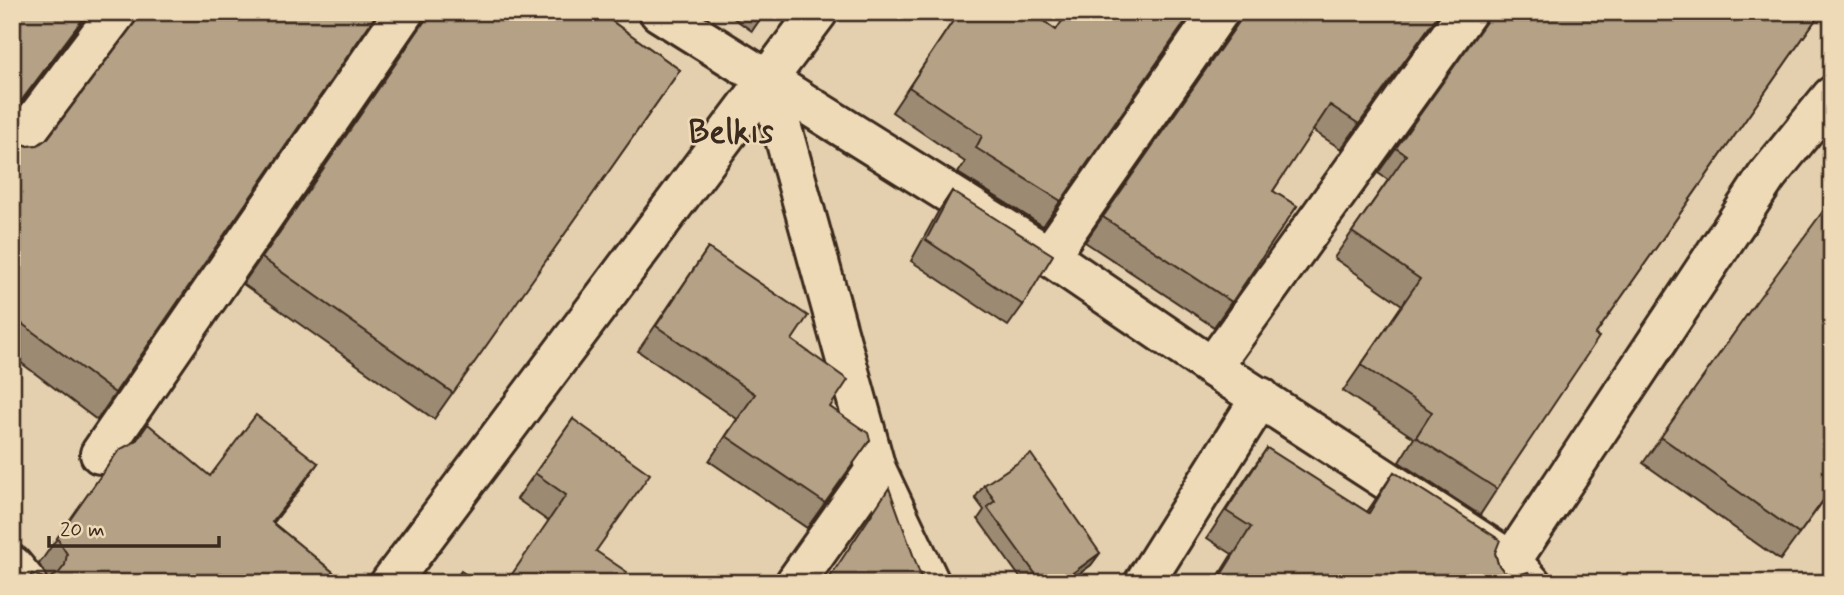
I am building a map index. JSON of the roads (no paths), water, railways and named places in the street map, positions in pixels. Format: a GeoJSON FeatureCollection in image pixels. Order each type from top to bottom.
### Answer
{"type":"FeatureCollection","features":[{"type":"Feature","properties":{"kind":"street"},"geometry":{"type":"LineString","coordinates":[[12,151],[117,12]]}},
{"type":"Feature","properties":{"kind":"street"},"geometry":{"type":"LineString","coordinates":[[100,454],[404,12]]}},
{"type":"Feature","properties":{"kind":"street"},"geometry":{"type":"LineString","coordinates":[[659,12],[1049,256],[1212,367],[1261,397],[1513,575],[1767,176],[1832,96]]}},
{"type":"Feature","properties":{"kind":"street"},"geometry":{"type":"LineString","coordinates":[[390,583],[769,81],[818,12]]}},
{"type":"Feature","properties":{"kind":"street"},"geometry":{"type":"LineString","coordinates":[[1049,256],[1219,12]]}},
{"type":"Feature","properties":{"kind":"street"},"geometry":{"type":"LineString","coordinates":[[1212,367],[1466,12]]}},
{"type":"Feature","properties":{"kind":"street"},"geometry":{"type":"LineString","coordinates":[[769,81],[876,469],[930,583]]}},
{"type":"Feature","properties":{"kind":"street"},"geometry":{"type":"LineString","coordinates":[[1144,583],[1261,397]]}},
{"type":"Feature","properties":{"kind":"street"},"geometry":{"type":"LineString","coordinates":[[794,583],[876,469]]}},
{"type":"Feature","properties":{"kind":"street"},"geometry":{"type":"LineString","coordinates":[[12,565],[27,583]]}},
{"type":"Feature","properties":{"kind":"district","name":"Belkıs"},"geometry":{"type":"Point","coordinates":[731,133]}}]}
